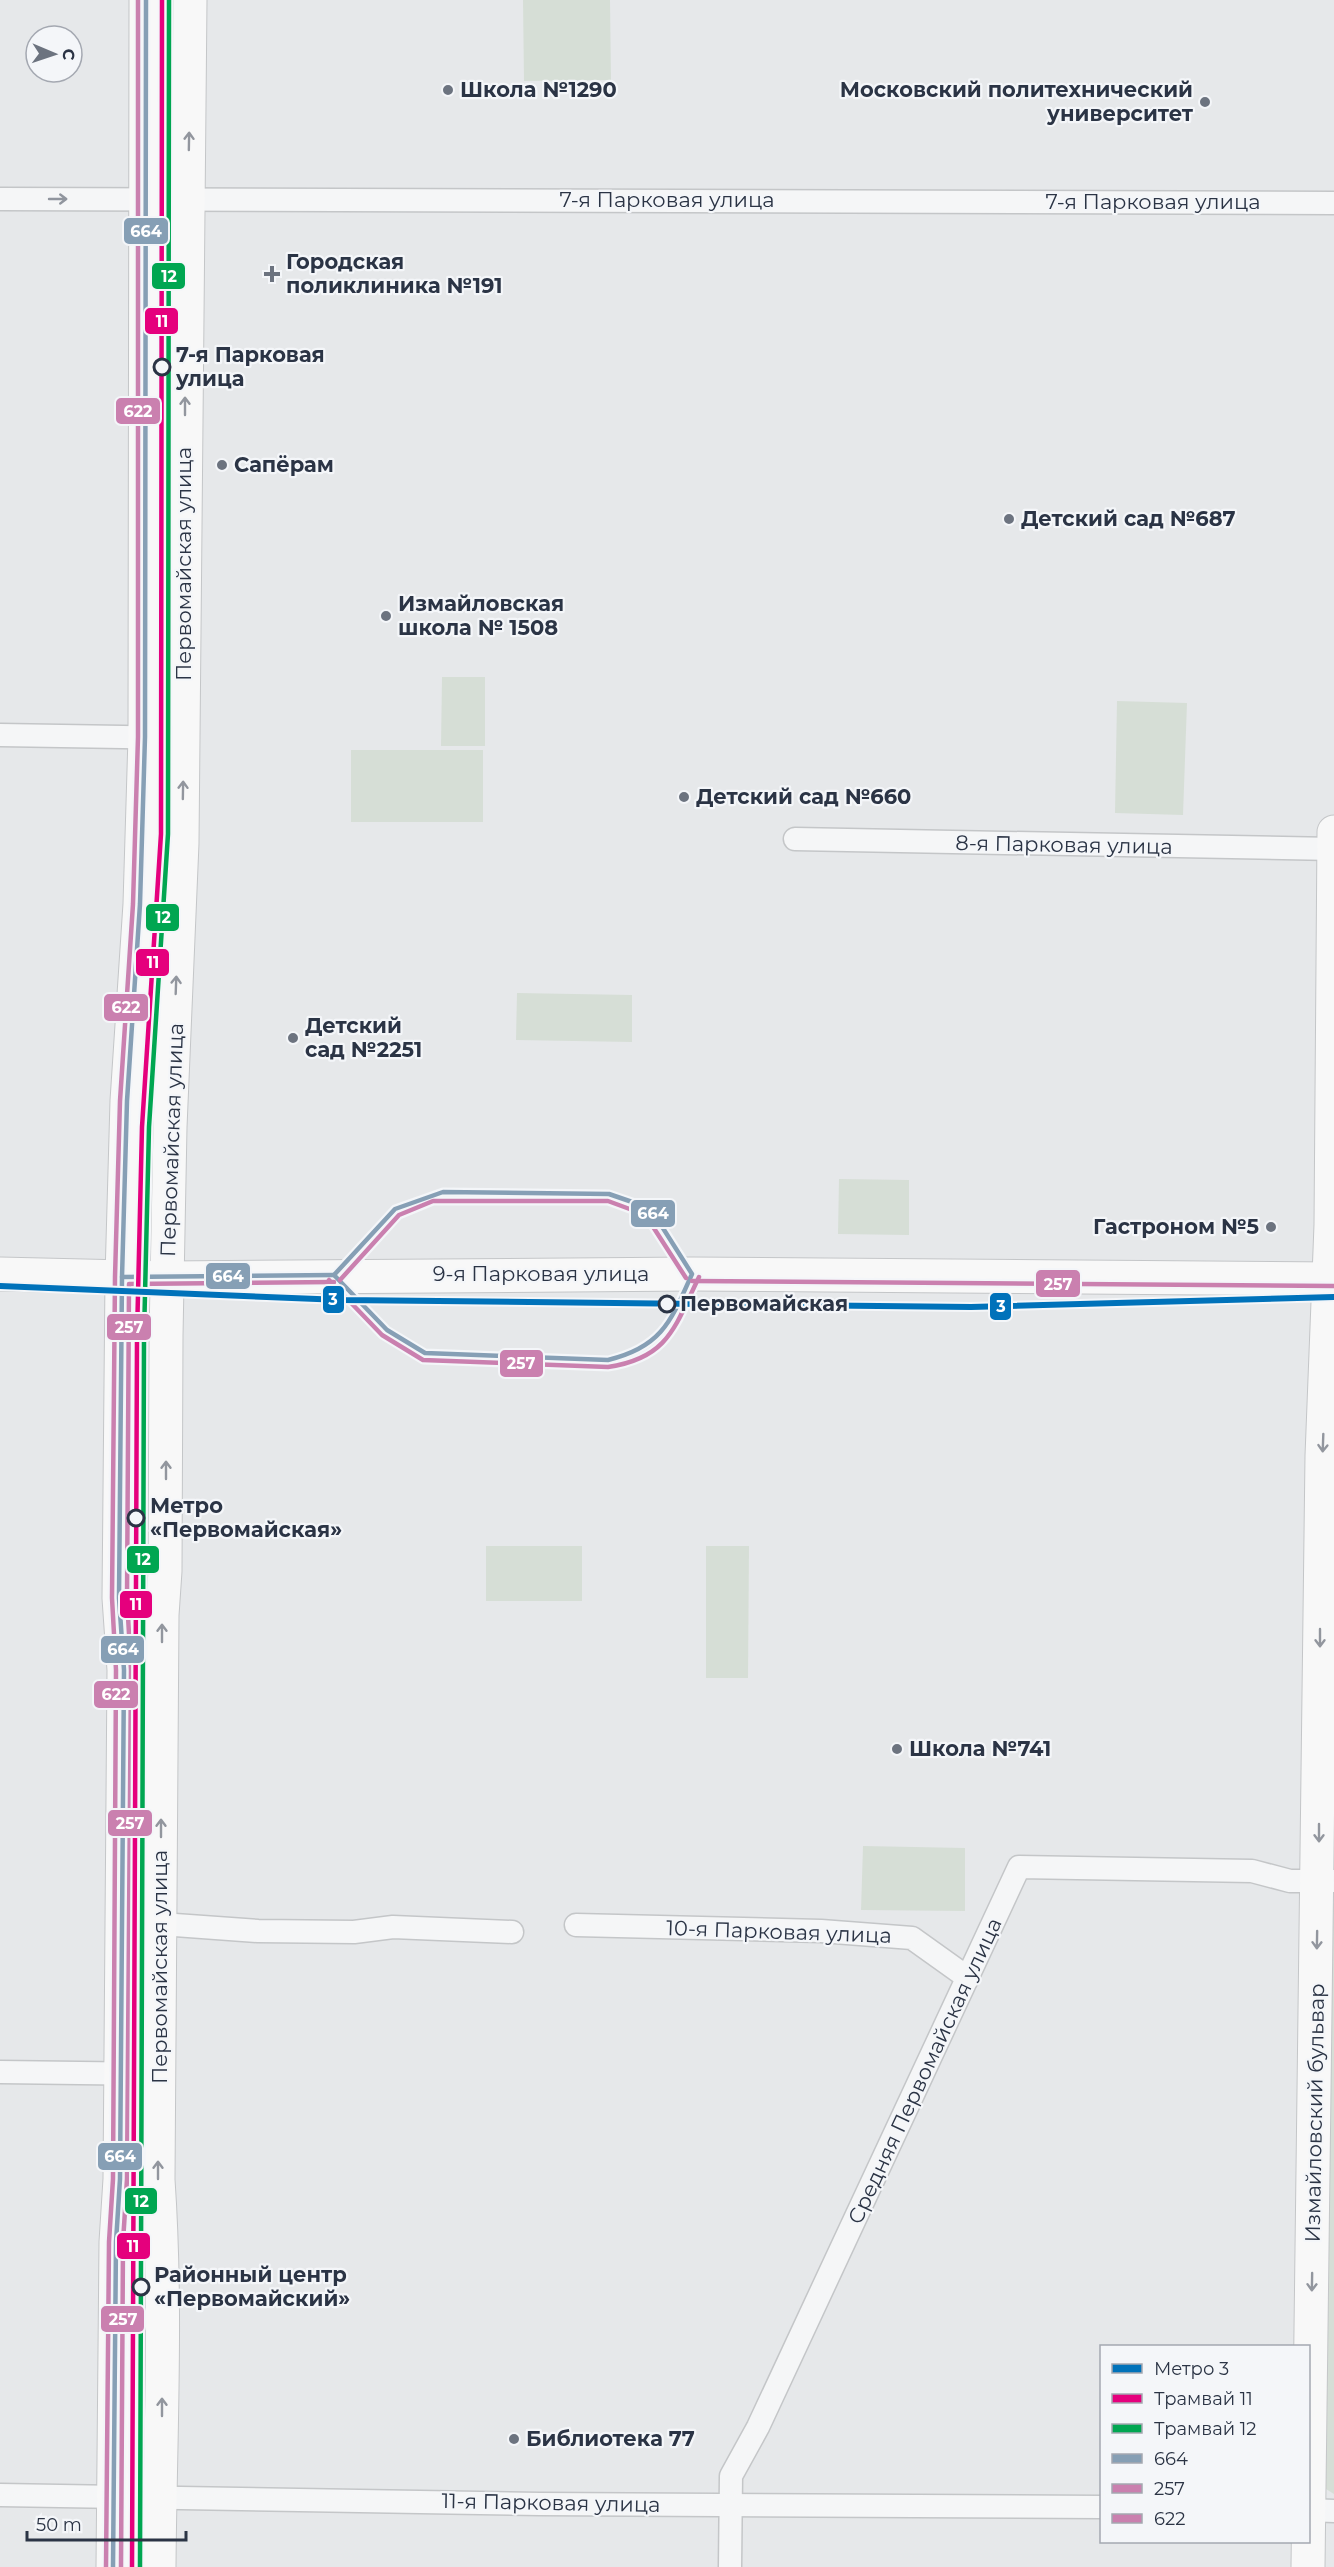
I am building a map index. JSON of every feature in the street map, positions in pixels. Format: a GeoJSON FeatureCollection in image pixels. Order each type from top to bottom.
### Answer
{"type":"FeatureCollection","features":[{"type":"Feature","properties":{"kind":"main road","name":"Первомайская улица"},"geometry":{"type":"LineString","coordinates":[[113,2567],[116,2242],[120,2179],[124,1670],[119,1598],[122,1277],[127,1101],[140,904],[146,737],[146,0]]}},
{"type":"Feature","properties":{"kind":"main road","name":"Первомайская улица"},"geometry":{"type":"LineString","coordinates":[[159,2567],[163,2242],[158,2180],[160,1924],[168,1278],[184,738],[190,0]]}},
{"type":"Feature","properties":{"kind":"main road","name":"Измайловский бульвар"},"geometry":{"type":"LineString","coordinates":[[1310,2473],[1326,1881],[1322,1456],[1331,1279],[1334,832]]}},
{"type":"Feature","properties":{"kind":"main road","name":"9-я Парковая улица"},"geometry":{"type":"LineString","coordinates":[[0,1274],[168,1278],[692,1274],[1331,1279]]}},
{"type":"Feature","properties":{"kind":"main road","name":"Измайловский бульвар"},"geometry":{"type":"LineString","coordinates":[[1308,2543],[1308,2567]]}},
{"type":"Feature","properties":{"kind":"street","name":"7-я Парковая улица"},"geometry":{"type":"LineString","coordinates":[[0,199],[1334,203]]}},
{"type":"Feature","properties":{"kind":"street"},"geometry":{"type":"LineString","coordinates":[[0,735],[184,738]]}},
{"type":"Feature","properties":{"kind":"street","name":"8-я Парковая улица"},"geometry":{"type":"LineString","coordinates":[[795,839],[1334,849]]}},
{"type":"Feature","properties":{"kind":"street","name":"Средняя Первомайская улица"},"geometry":{"type":"LineString","coordinates":[[730,2567],[731,2476],[763,2417],[1019,1867],[1252,1871],[1290,1881],[1326,1881]]}},
{"type":"Feature","properties":{"kind":"street"},"geometry":{"type":"LineString","coordinates":[[160,1924],[258,1931],[354,1932],[393,1927],[512,1932]]}},
{"type":"Feature","properties":{"kind":"street","name":"10-я Парковая улица"},"geometry":{"type":"LineString","coordinates":[[576,1925],[822,1931],[912,1938],[968,1978]]}},
{"type":"Feature","properties":{"kind":"street"},"geometry":{"type":"LineString","coordinates":[[0,2072],[159,2074]]}},
{"type":"Feature","properties":{"kind":"street","name":"11-я Парковая улица"},"geometry":{"type":"LineString","coordinates":[[0,2495],[1100,2507]]}},
{"type":"Feature","properties":{"kind":"street"},"geometry":{"type":"LineString","coordinates":[[1310,2510],[1334,2511]]}},
{"type":"Feature","properties":{"kind":"shaded area"},"geometry":{"type":"Polygon","coordinates":[[[523,0],[610,0],[611,80],[524,81],[523,0]]]}},
{"type":"Feature","properties":{"kind":"shaded area"},"geometry":{"type":"Polygon","coordinates":[[[442,677],[485,677],[485,746],[441,746],[442,677]]]}},
{"type":"Feature","properties":{"kind":"shaded area"},"geometry":{"type":"Polygon","coordinates":[[[1117,701],[1187,703],[1183,815],[1115,813],[1117,701]]]}},
{"type":"Feature","properties":{"kind":"shaded area"},"geometry":{"type":"Polygon","coordinates":[[[351,750],[483,750],[483,822],[351,822],[351,750]]]}},
{"type":"Feature","properties":{"kind":"shaded area"},"geometry":{"type":"Polygon","coordinates":[[[517,993],[632,995],[632,1042],[516,1040],[517,993]]]}},
{"type":"Feature","properties":{"kind":"shaded area"},"geometry":{"type":"Polygon","coordinates":[[[839,1179],[909,1180],[909,1235],[838,1234],[839,1179]]]}},
{"type":"Feature","properties":{"kind":"shaded area"},"geometry":{"type":"Polygon","coordinates":[[[486,1546],[582,1546],[582,1601],[486,1601],[486,1546]]]}},
{"type":"Feature","properties":{"kind":"shaded area"},"geometry":{"type":"Polygon","coordinates":[[[706,1546],[749,1546],[748,1678],[706,1678],[706,1546]]]}},
{"type":"Feature","properties":{"kind":"shaded area"},"geometry":{"type":"Polygon","coordinates":[[[863,1846],[965,1848],[965,1911],[861,1910],[863,1846]]]}},
{"type":"Feature","properties":{"kind":"shaded area"},"geometry":{"type":"Polygon","coordinates":[[[1334,1903],[1334,2494],[1326,2489],[1322,2476],[1332,1905],[1334,1903]]]}},
{"type":"Feature","properties":{"kind":"metro line","name":"3"},"geometry":{"type":"LineString","coordinates":[[0,1286],[342,1300],[971,1307],[1334,1297]]}},
{"type":"Feature","properties":{"kind":"tram line","name":"11"},"geometry":{"type":"LineString","coordinates":[[132,2567],[137,1336],[142,1127],[161,834],[162,0]]}},
{"type":"Feature","properties":{"kind":"tram line","name":"12"},"geometry":{"type":"LineString","coordinates":[[140,2567],[144,1336],[149,1127],[168,834],[169,0]]}},
{"type":"Feature","properties":{"kind":"transit line","name":"622"},"geometry":{"type":"LineString","coordinates":[[106,2567],[109,2242],[113,2179],[116,1670],[112,1598],[115,1277],[120,1101],[133,904],[138,737],[138,0]]}},
{"type":"Feature","properties":{"kind":"transit line","name":"664"},"geometry":{"type":"LineString","coordinates":[[113,2567],[116,2242],[120,2179],[124,1670],[119,1598],[122,1277],[127,1101],[140,904],[145,737],[146,0]]}},
{"type":"Feature","properties":{"kind":"transit line","name":"664"},"geometry":{"type":"LineString","coordinates":[[443,1192],[609,1194],[638,1204],[654,1214],[692,1274],[678,1305],[662,1330],[641,1348],[608,1360],[425,1353],[387,1330],[334,1275],[395,1209],[443,1192]]}},
{"type":"Feature","properties":{"kind":"transit line","name":"257"},"geometry":{"type":"LineString","coordinates":[[340,1280],[399,1215],[433,1201],[608,1201],[635,1211],[648,1219],[686,1278]]}},
{"type":"Feature","properties":{"kind":"transit line","name":"664"},"geometry":{"type":"LineString","coordinates":[[122,1277],[334,1275]]}},
{"type":"Feature","properties":{"kind":"transit line","name":"257"},"geometry":{"type":"LineString","coordinates":[[329,1280],[382,1335],[423,1360],[608,1367],[628,1363],[645,1356],[657,1347],[676,1325],[699,1277]]}},
{"type":"Feature","properties":{"kind":"transit line","name":"257"},"geometry":{"type":"LineString","coordinates":[[692,1281],[1334,1286]]}},
{"type":"Feature","properties":{"kind":"transit line","name":"257"},"geometry":{"type":"LineString","coordinates":[[121,2567],[131,1670],[127,1598],[129,1284],[334,1282]]}},
{"type":"Feature","properties":{"kind":"place","name":"Школа №1290"},"geometry":{"type":"Point","coordinates":[448,90]}},
{"type":"Feature","properties":{"kind":"place","name":"Московский политехнический университет"},"geometry":{"type":"Point","coordinates":[1205,102]}},
{"type":"Feature","properties":{"kind":"place","name":"Городская поликлиника №191"},"geometry":{"type":"Point","coordinates":[272,274]}},
{"type":"Feature","properties":{"kind":"place","name":"7-я Парковая улица"},"geometry":{"type":"Point","coordinates":[162,367]}},
{"type":"Feature","properties":{"kind":"place","name":"Сапёрам"},"geometry":{"type":"Point","coordinates":[222,465]}},
{"type":"Feature","properties":{"kind":"place","name":"Детский сад №687"},"geometry":{"type":"Point","coordinates":[1009,519]}},
{"type":"Feature","properties":{"kind":"place","name":"Измайловская школа № 1508"},"geometry":{"type":"Point","coordinates":[386,616]}},
{"type":"Feature","properties":{"kind":"place","name":"Детский сад №660"},"geometry":{"type":"Point","coordinates":[684,797]}},
{"type":"Feature","properties":{"kind":"place","name":"Детский сад №2251"},"geometry":{"type":"Point","coordinates":[293,1038]}},
{"type":"Feature","properties":{"kind":"place","name":"Гастроном №5"},"geometry":{"type":"Point","coordinates":[1271,1227]}},
{"type":"Feature","properties":{"kind":"place","name":"Первомайская"},"geometry":{"type":"Point","coordinates":[667,1304]}},
{"type":"Feature","properties":{"kind":"place","name":"Метро «Первомайская»"},"geometry":{"type":"Point","coordinates":[136,1518]}},
{"type":"Feature","properties":{"kind":"place","name":"Школа №741"},"geometry":{"type":"Point","coordinates":[897,1749]}},
{"type":"Feature","properties":{"kind":"place","name":"Районный центр «Первомайский»"},"geometry":{"type":"Point","coordinates":[141,2287]}},
{"type":"Feature","properties":{"kind":"place","name":"Библиотека 77"},"geometry":{"type":"Point","coordinates":[514,2439]}}]}
